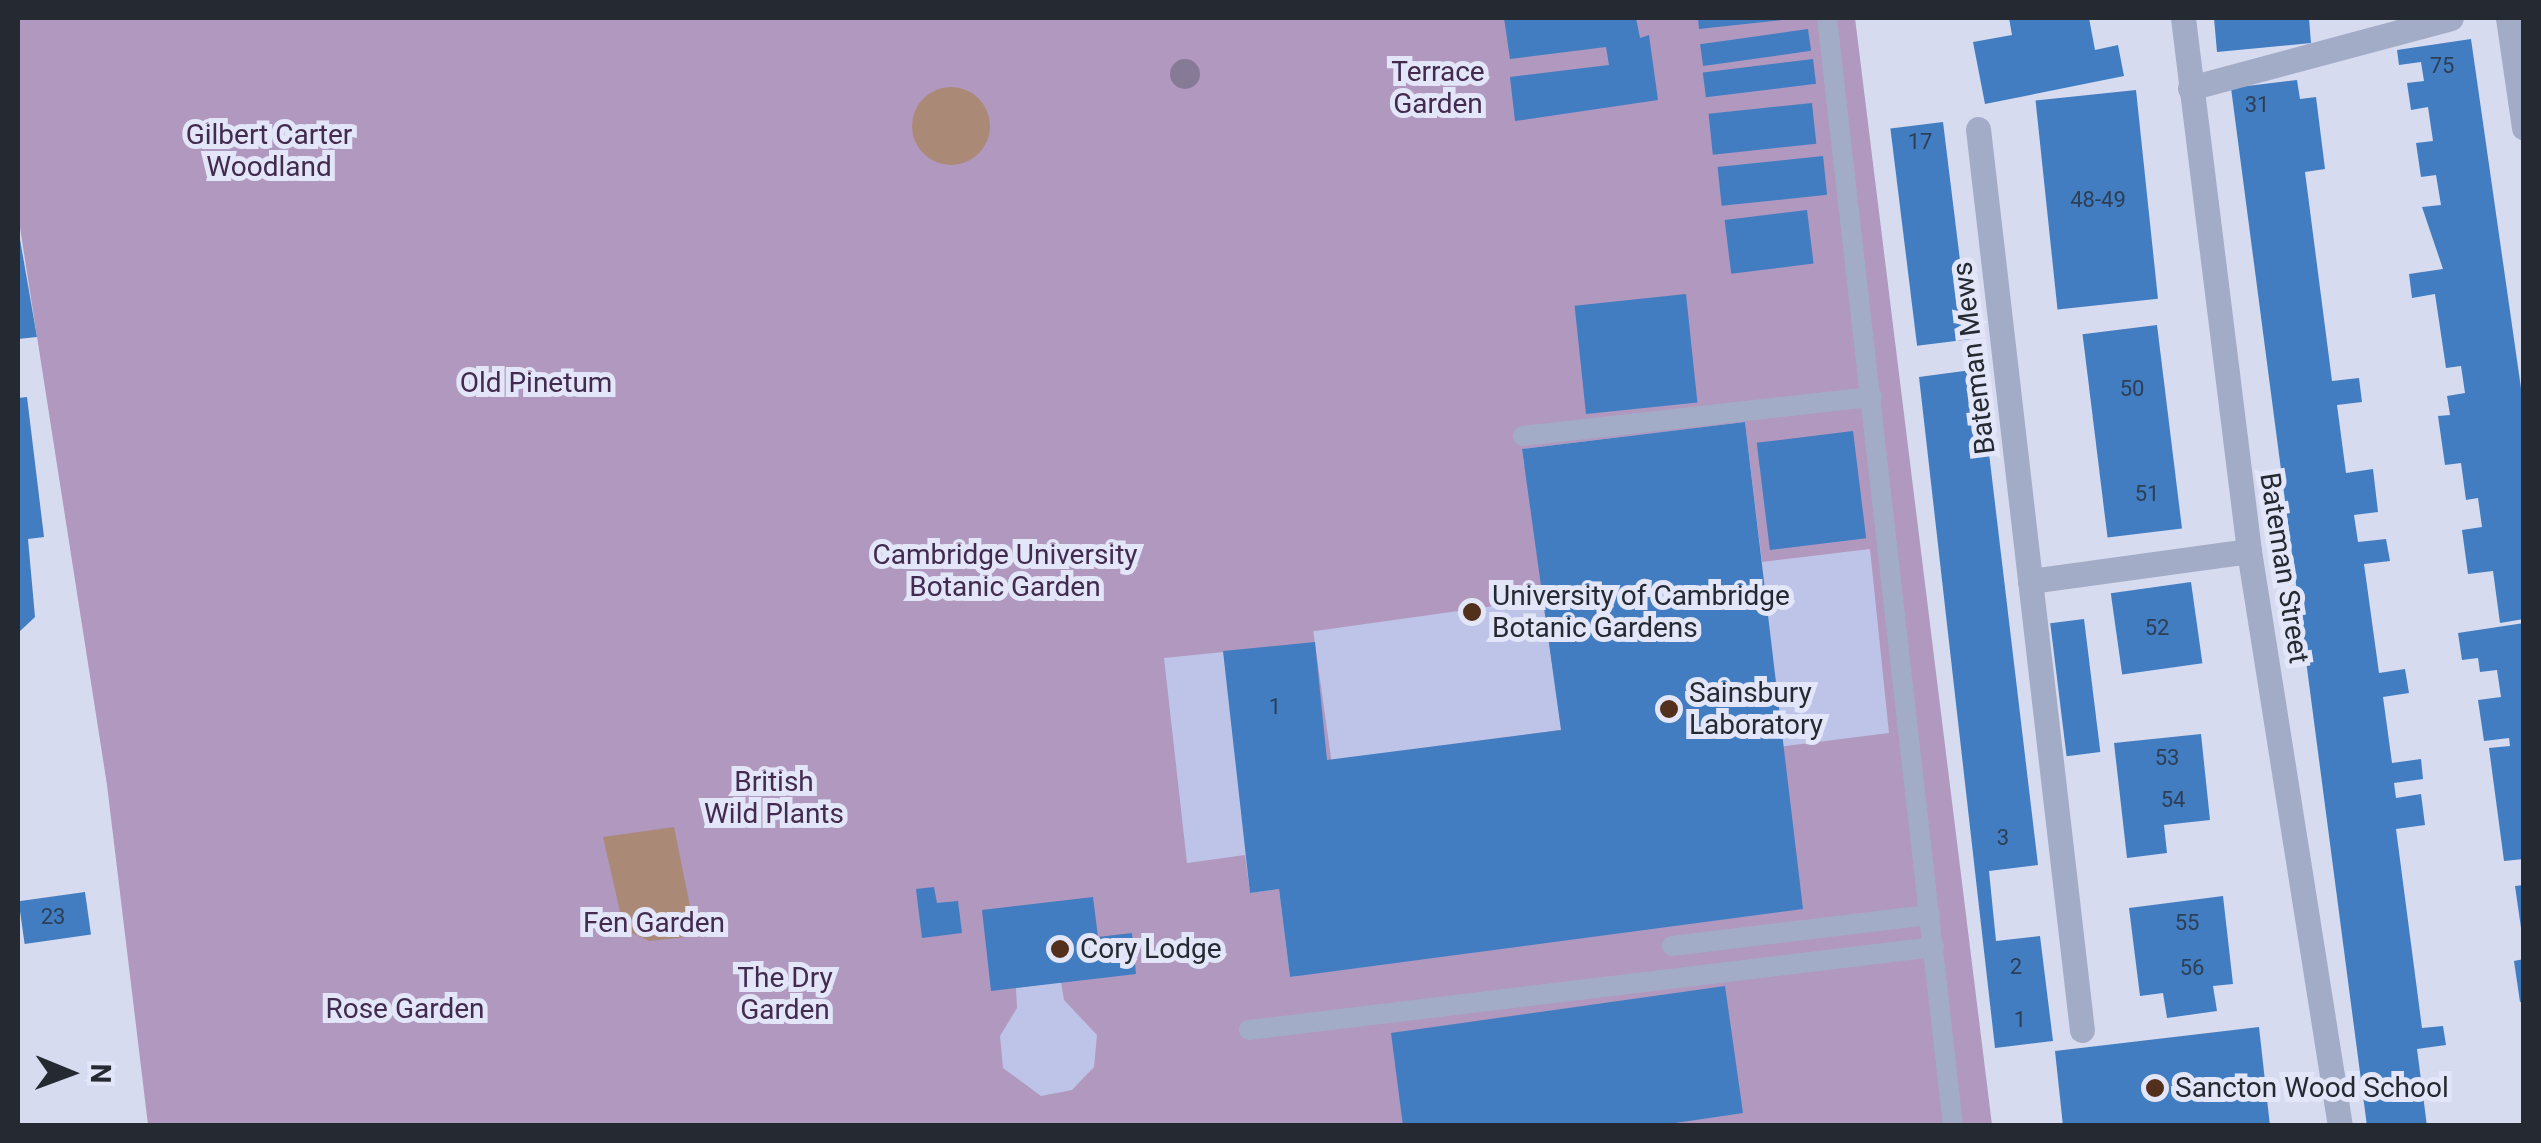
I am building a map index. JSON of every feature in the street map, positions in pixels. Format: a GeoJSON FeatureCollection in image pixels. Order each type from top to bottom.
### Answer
{"type":"FeatureCollection","features":[{"type":"Feature","properties":{"kind":"street","name":"Bateman Street"},"geometry":{"type":"LineString","coordinates":[[2183,18],[2249,552],[2340,1126]]}},
{"type":"Feature","properties":{"kind":"street"},"geometry":{"type":"LineString","coordinates":[[2190,88],[2451,18]]}},
{"type":"Feature","properties":{"kind":"street"},"geometry":{"type":"LineString","coordinates":[[2508,18],[2524,128]]}},
{"type":"Feature","properties":{"kind":"street","name":"Bateman Mews"},"geometry":{"type":"LineString","coordinates":[[1978,129],[2082,1030]]}},
{"type":"Feature","properties":{"kind":"street"},"geometry":{"type":"LineString","coordinates":[[2030,581],[2249,552]]}},
{"type":"Feature","properties":{"kind":"lane"},"geometry":{"type":"LineString","coordinates":[[1827,18],[1954,1126]]}},
{"type":"Feature","properties":{"kind":"lane"},"geometry":{"type":"LineString","coordinates":[[1522,436],[1872,397]]}},
{"type":"Feature","properties":{"kind":"lane"},"geometry":{"type":"LineString","coordinates":[[1672,946],[1930,915]]}},
{"type":"Feature","properties":{"kind":"lane"},"geometry":{"type":"LineString","coordinates":[[1249,1030],[1934,947]]}},
{"type":"Feature","properties":{"kind":"green space","name":"Cambridge University Botanic Garden"},"geometry":{"type":"Polygon","coordinates":[[[18,18],[1855,18],[1992,1125],[148,1125],[107,785],[18,215],[18,18]]]}},
{"type":"Feature","properties":{"kind":"shaded area"},"geometry":{"type":"Polygon","coordinates":[[[951,87],[966,90],[978,99],[987,111],[987,141],[978,153],[966,162],[951,165],[936,162],[924,153],[915,141],[912,126],[915,111],[924,99],[936,90],[951,87]]]}},
{"type":"Feature","properties":{"kind":"shaded area"},"geometry":{"type":"Polygon","coordinates":[[[1745,422],[1762,562],[1870,549],[1889,733],[1762,749],[1726,445],[1524,466],[1522,449],[1745,422]]]}},
{"type":"Feature","properties":{"kind":"shaded area"},"geometry":{"type":"Polygon","coordinates":[[[1543,599],[1561,730],[1332,762],[1313,631],[1543,599]]]}},
{"type":"Feature","properties":{"kind":"shaded area"},"geometry":{"type":"Polygon","coordinates":[[[1233,651],[1285,876],[1298,976],[1290,977],[1279,889],[1250,893],[1245,855],[1187,863],[1164,658],[1233,651]]]}},
{"type":"Feature","properties":{"kind":"shaded area"},"geometry":{"type":"Polygon","coordinates":[[[674,827],[696,936],[649,941],[624,929],[603,837],[674,827]]]}},
{"type":"Feature","properties":{"kind":"shaded area"},"geometry":{"type":"Polygon","coordinates":[[[1061,982],[1064,1000],[1097,1035],[1094,1067],[1072,1090],[1041,1096],[1003,1068],[1000,1036],[1017,1008],[1016,988],[1061,982]]]}},
{"type":"Feature","properties":{"kind":"building"},"geometry":{"type":"Polygon","coordinates":[[[1504,18],[1636,18],[1640,38],[1649,35],[1658,100],[1515,121],[1510,77],[1609,65],[1606,47],[1510,59],[1504,18]]]}},
{"type":"Feature","properties":{"kind":"building"},"geometry":{"type":"Polygon","coordinates":[[[1698,18],[1782,18],[1782,20],[1699,29],[1698,18]]]}},
{"type":"Feature","properties":{"kind":"building"},"geometry":{"type":"Polygon","coordinates":[[[2009,18],[2089,18],[2095,50],[2118,45],[2124,76],[1985,104],[1973,42],[2012,35],[2009,18]]]}},
{"type":"Feature","properties":{"kind":"building"},"geometry":{"type":"Polygon","coordinates":[[[2214,18],[2309,18],[2311,43],[2217,52],[2214,18]]]}},
{"type":"Feature","properties":{"kind":"building"},"geometry":{"type":"Polygon","coordinates":[[[1808,29],[1811,51],[1703,66],[1700,44],[1808,29]]]}},
{"type":"Feature","properties":{"kind":"building"},"geometry":{"type":"Polygon","coordinates":[[[2471,39],[2524,409],[2524,619],[2500,623],[2493,571],[2468,574],[2462,530],[2482,527],[2478,498],[2466,500],[2461,463],[2445,465],[2438,416],[2450,415],[2447,396],[2465,393],[2461,366],[2446,368],[2435,294],[2412,298],[2409,274],[2443,269],[2422,207],[2441,205],[2436,175],[2421,177],[2416,143],[2433,141],[2428,107],[2411,110],[2407,83],[2424,81],[2421,62],[2399,65],[2397,50],[2471,39]]]}},
{"type":"Feature","properties":{"kind":"building"},"geometry":{"type":"Polygon","coordinates":[[[1813,59],[1816,84],[1706,97],[1703,73],[1813,59]]]}},
{"type":"Feature","properties":{"kind":"building"},"geometry":{"type":"Polygon","coordinates":[[[2297,80],[2300,99],[2316,97],[2325,169],[2305,172],[2332,381],[2359,378],[2362,402],[2337,405],[2346,473],[2373,469],[2378,512],[2354,515],[2358,542],[2386,539],[2390,561],[2364,564],[2379,673],[2405,669],[2409,693],[2383,697],[2392,763],[2421,759],[2423,779],[2394,783],[2396,798],[2421,794],[2425,825],[2396,829],[2422,1028],[2443,1026],[2446,1045],[2417,1049],[2427,1126],[2367,1126],[2231,88],[2297,80]]]}},
{"type":"Feature","properties":{"kind":"building"},"geometry":{"type":"Polygon","coordinates":[[[2136,90],[2158,299],[2058,309],[2036,101],[2136,90]]]}},
{"type":"Feature","properties":{"kind":"building"},"geometry":{"type":"Polygon","coordinates":[[[1812,103],[1816,144],[1713,155],[1709,114],[1812,103]]]}},
{"type":"Feature","properties":{"kind":"building"},"geometry":{"type":"Polygon","coordinates":[[[1943,122],[1970,339],[1917,346],[1890,128],[1943,122]]]}},
{"type":"Feature","properties":{"kind":"building"},"geometry":{"type":"Polygon","coordinates":[[[1823,156],[1827,195],[1722,206],[1718,167],[1823,156]]]}},
{"type":"Feature","properties":{"kind":"building"},"geometry":{"type":"Polygon","coordinates":[[[1807,210],[1814,264],[1731,274],[1725,220],[1807,210]]]}},
{"type":"Feature","properties":{"kind":"building"},"geometry":{"type":"Polygon","coordinates":[[[18,228],[37,337],[18,339],[18,228]]]}},
{"type":"Feature","properties":{"kind":"building"},"geometry":{"type":"Polygon","coordinates":[[[1686,294],[1697,402],[1586,414],[1575,306],[1686,294]]]}},
{"type":"Feature","properties":{"kind":"building"},"geometry":{"type":"Polygon","coordinates":[[[2157,325],[2182,528],[2108,538],[2083,334],[2157,325]]]}},
{"type":"Feature","properties":{"kind":"building"},"geometry":{"type":"Polygon","coordinates":[[[1979,369],[2038,865],[1989,871],[1996,941],[2040,936],[2053,1041],[1995,1048],[1919,377],[1979,369]]]}},
{"type":"Feature","properties":{"kind":"building"},"geometry":{"type":"Polygon","coordinates":[[[27,397],[44,537],[28,539],[35,617],[18,633],[18,398],[27,397]]]}},
{"type":"Feature","properties":{"kind":"building","name":"Sainsbury Laboratory"},"geometry":{"type":"Polygon","coordinates":[[[1745,422],[1803,909],[1290,977],[1279,889],[1250,893],[1223,651],[1315,642],[1327,760],[1561,730],[1522,449],[1745,422]]]}},
{"type":"Feature","properties":{"kind":"building"},"geometry":{"type":"Polygon","coordinates":[[[1853,431],[1866,538],[1770,550],[1757,443],[1853,431]]]}},
{"type":"Feature","properties":{"kind":"building"},"geometry":{"type":"Polygon","coordinates":[[[2191,582],[2202,663],[2122,674],[2111,593],[2191,582]]]}},
{"type":"Feature","properties":{"kind":"building"},"geometry":{"type":"Polygon","coordinates":[[[2084,619],[2100,752],[2067,756],[2050,623],[2084,619]]]}},
{"type":"Feature","properties":{"kind":"building"},"geometry":{"type":"Polygon","coordinates":[[[2524,623],[2524,859],[2504,861],[2489,748],[2510,746],[2509,738],[2484,741],[2478,700],[2501,697],[2497,670],[2480,672],[2478,658],[2462,660],[2458,633],[2524,623]]]}},
{"type":"Feature","properties":{"kind":"building"},"geometry":{"type":"Polygon","coordinates":[[[2201,734],[2210,820],[2164,825],[2167,853],[2127,858],[2114,743],[2201,734]]]}},
{"type":"Feature","properties":{"kind":"building"},"geometry":{"type":"Polygon","coordinates":[[[2524,885],[2524,928],[2521,928],[2515,886],[2524,885]]]}},
{"type":"Feature","properties":{"kind":"building"},"geometry":{"type":"Polygon","coordinates":[[[934,887],[937,903],[958,901],[962,933],[922,938],[916,889],[934,887]]]}},
{"type":"Feature","properties":{"kind":"building"},"geometry":{"type":"Polygon","coordinates":[[[85,892],[91,935],[25,944],[19,901],[85,892]]]}},
{"type":"Feature","properties":{"kind":"building"},"geometry":{"type":"Polygon","coordinates":[[[2223,896],[2233,984],[2213,986],[2217,1011],[2167,1018],[2163,993],[2140,996],[2129,908],[2223,896]]]}},
{"type":"Feature","properties":{"kind":"building","name":"Cory Lodge"},"geometry":{"type":"Polygon","coordinates":[[[1093,897],[1098,937],[1132,933],[1136,974],[991,991],[982,910],[1093,897]]]}},
{"type":"Feature","properties":{"kind":"building"},"geometry":{"type":"Polygon","coordinates":[[[2524,959],[2524,1001],[2520,1002],[2514,961],[2524,959]]]}},
{"type":"Feature","properties":{"kind":"building"},"geometry":{"type":"Polygon","coordinates":[[[1725,986],[1743,1113],[1655,1126],[1403,1126],[1391,1033],[1725,986]]]}},
{"type":"Feature","properties":{"kind":"building","name":"Sancton Wood School"},"geometry":{"type":"Polygon","coordinates":[[[2259,1027],[2270,1126],[2063,1126],[2055,1051],[2259,1027]]]}},
{"type":"Feature","properties":{"kind":"place","name":"University of Cambridge Botanic Gardens"},"geometry":{"type":"Point","coordinates":[1472,612]}},
{"type":"Feature","properties":{"kind":"place","name":"Sainsbury Laboratory"},"geometry":{"type":"Point","coordinates":[1669,709]}},
{"type":"Feature","properties":{"kind":"place","name":"Cory Lodge"},"geometry":{"type":"Point","coordinates":[1060,949]}},
{"type":"Feature","properties":{"kind":"place","name":"Sancton Wood School"},"geometry":{"type":"Point","coordinates":[2155,1088]}},
{"type":"Feature","properties":{"kind":"park label","name":"Terrace Garden"},"geometry":{"type":"Point","coordinates":[1438,88]}},
{"type":"Feature","properties":{"kind":"park label","name":"Gilbert Carter Woodland"},"geometry":{"type":"Point","coordinates":[269,151]}},
{"type":"Feature","properties":{"kind":"park label","name":"Old Pinetum"},"geometry":{"type":"Point","coordinates":[536,383]}},
{"type":"Feature","properties":{"kind":"park label","name":"British Wild Plants"},"geometry":{"type":"Point","coordinates":[774,798]}},
{"type":"Feature","properties":{"kind":"park label","name":"Fen Garden"},"geometry":{"type":"Point","coordinates":[654,923]}},
{"type":"Feature","properties":{"kind":"park label","name":"The Dry Garden"},"geometry":{"type":"Point","coordinates":[785,994]}},
{"type":"Feature","properties":{"kind":"park label","name":"Rose Garden"},"geometry":{"type":"Point","coordinates":[405,1009]}}]}
